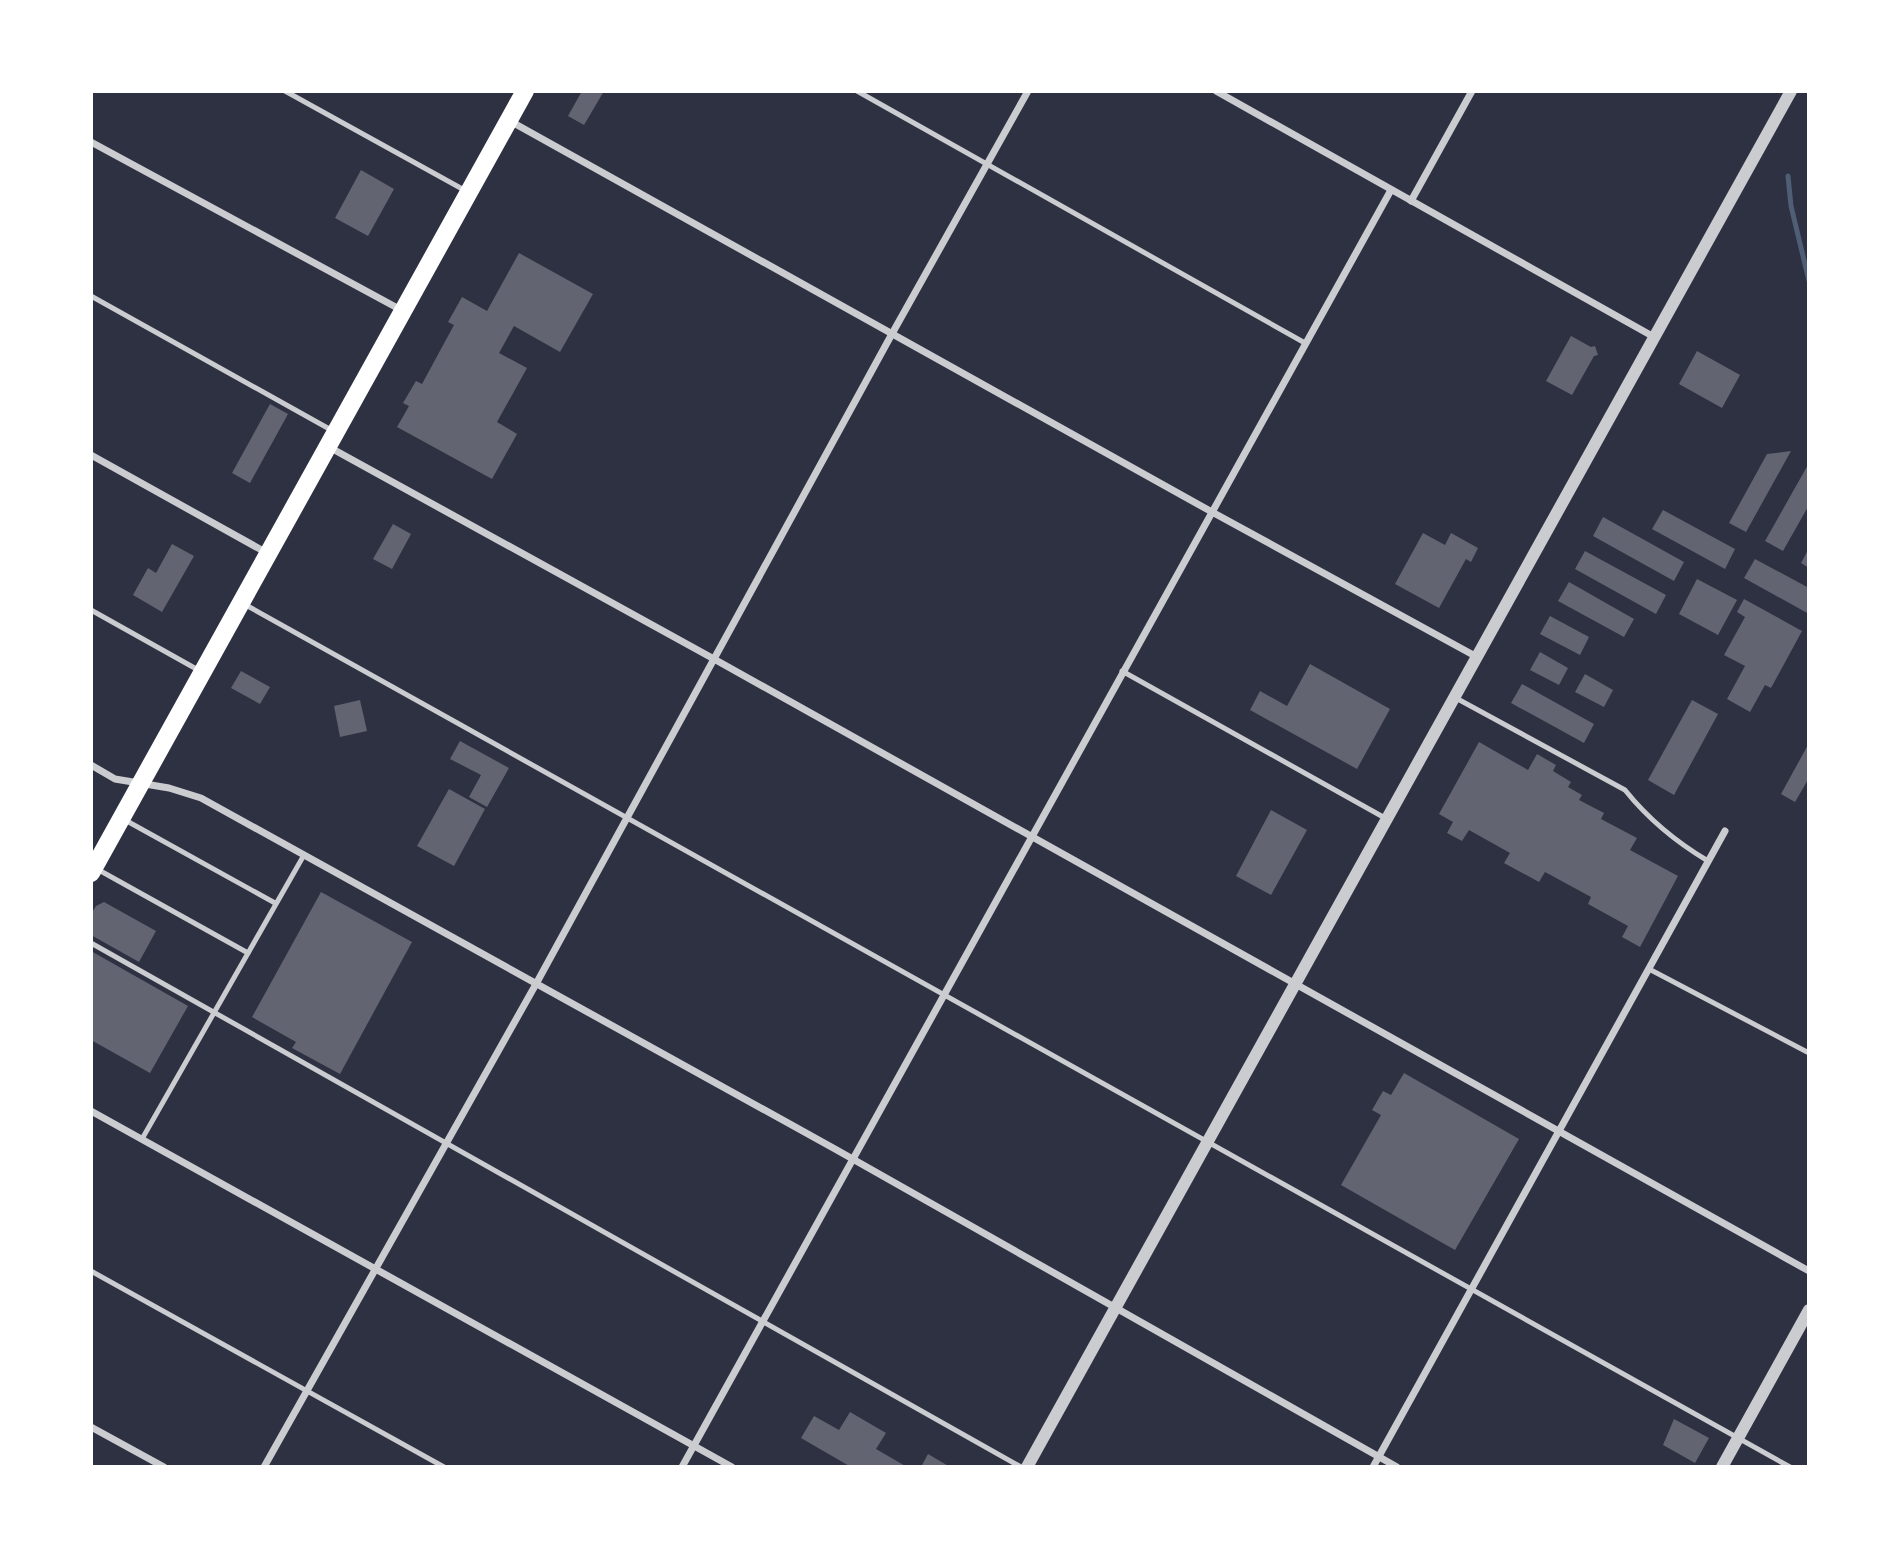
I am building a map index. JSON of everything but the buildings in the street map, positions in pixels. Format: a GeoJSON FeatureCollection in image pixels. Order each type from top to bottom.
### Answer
{"type":"FeatureCollection","features":[{"type":"Feature","properties":{"kind":"main road"},"geometry":{"type":"LineString","coordinates":[[92,870],[525,91]]}},
{"type":"Feature","properties":{"kind":"street"},"geometry":{"type":"LineString","coordinates":[[264,1467],[536,984],[892,332],[1028,91]]}},
{"type":"Feature","properties":{"kind":"street"},"geometry":{"type":"LineString","coordinates":[[1216,91],[1654,337]]}},
{"type":"Feature","properties":{"kind":"street"},"geometry":{"type":"LineString","coordinates":[[1411,201],[1472,91]]}},
{"type":"Feature","properties":{"kind":"street"},"geometry":{"type":"LineString","coordinates":[[1027,1467],[1791,91]]}},
{"type":"Feature","properties":{"kind":"street"},"geometry":{"type":"LineString","coordinates":[[510,120],[1477,657]]}},
{"type":"Feature","properties":{"kind":"street"},"geometry":{"type":"LineString","coordinates":[[91,142],[403,312]]}},
{"type":"Feature","properties":{"kind":"street"},"geometry":{"type":"LineString","coordinates":[[682,1467],[1391,190]]}},
{"type":"Feature","properties":{"kind":"street"},"geometry":{"type":"LineString","coordinates":[[331,439],[714,659],[1809,1270]]}},
{"type":"Feature","properties":{"kind":"street"},"geometry":{"type":"LineString","coordinates":[[91,455],[268,554]]}},
{"type":"Feature","properties":{"kind":"street"},"geometry":{"type":"LineString","coordinates":[[91,765],[116,779],[169,788],[201,798],[852,1159],[1397,1467]]}},
{"type":"Feature","properties":{"kind":"street"},"geometry":{"type":"LineString","coordinates":[[1373,1467],[1725,831]]}},
{"type":"Feature","properties":{"kind":"street"},"geometry":{"type":"LineString","coordinates":[[91,1111],[732,1467]]}},
{"type":"Feature","properties":{"kind":"street"},"geometry":{"type":"LineString","coordinates":[[1722,1467],[1809,1310]]}},
{"type":"Feature","properties":{"kind":"street"},"geometry":{"type":"LineString","coordinates":[[91,1427],[164,1467]]}},
{"type":"Feature","properties":{"kind":"lane"},"geometry":{"type":"LineString","coordinates":[[285,91],[469,193]]}},
{"type":"Feature","properties":{"kind":"lane"},"geometry":{"type":"LineString","coordinates":[[857,91],[1306,343]]}},
{"type":"Feature","properties":{"kind":"lane"},"geometry":{"type":"LineString","coordinates":[[91,296],[331,439]]}},
{"type":"Feature","properties":{"kind":"lane"},"geometry":{"type":"LineString","coordinates":[[241,602],[1790,1467]]}},
{"type":"Feature","properties":{"kind":"lane"},"geometry":{"type":"LineString","coordinates":[[91,610],[202,672]]}},
{"type":"Feature","properties":{"kind":"lane"},"geometry":{"type":"LineString","coordinates":[[1122,671],[1387,819]]}},
{"type":"Feature","properties":{"kind":"lane"},"geometry":{"type":"LineString","coordinates":[[1454,697],[1626,790],[1645,815],[1683,847],[1708,862]]}},
{"type":"Feature","properties":{"kind":"lane"},"geometry":{"type":"LineString","coordinates":[[122,819],[275,903]]}},
{"type":"Feature","properties":{"kind":"lane"},"geometry":{"type":"LineString","coordinates":[[142,1139],[304,855]]}},
{"type":"Feature","properties":{"kind":"lane"},"geometry":{"type":"LineString","coordinates":[[92,870],[248,953]]}},
{"type":"Feature","properties":{"kind":"lane"},"geometry":{"type":"LineString","coordinates":[[91,943],[1021,1467]]}},
{"type":"Feature","properties":{"kind":"lane"},"geometry":{"type":"LineString","coordinates":[[1649,969],[1809,1053]]}},
{"type":"Feature","properties":{"kind":"lane"},"geometry":{"type":"LineString","coordinates":[[91,1271],[444,1467]]}},
{"type":"Feature","properties":{"kind":"waterway"},"geometry":{"type":"LineString","coordinates":[[1788,176],[1791,206],[1809,281]]}}]}
